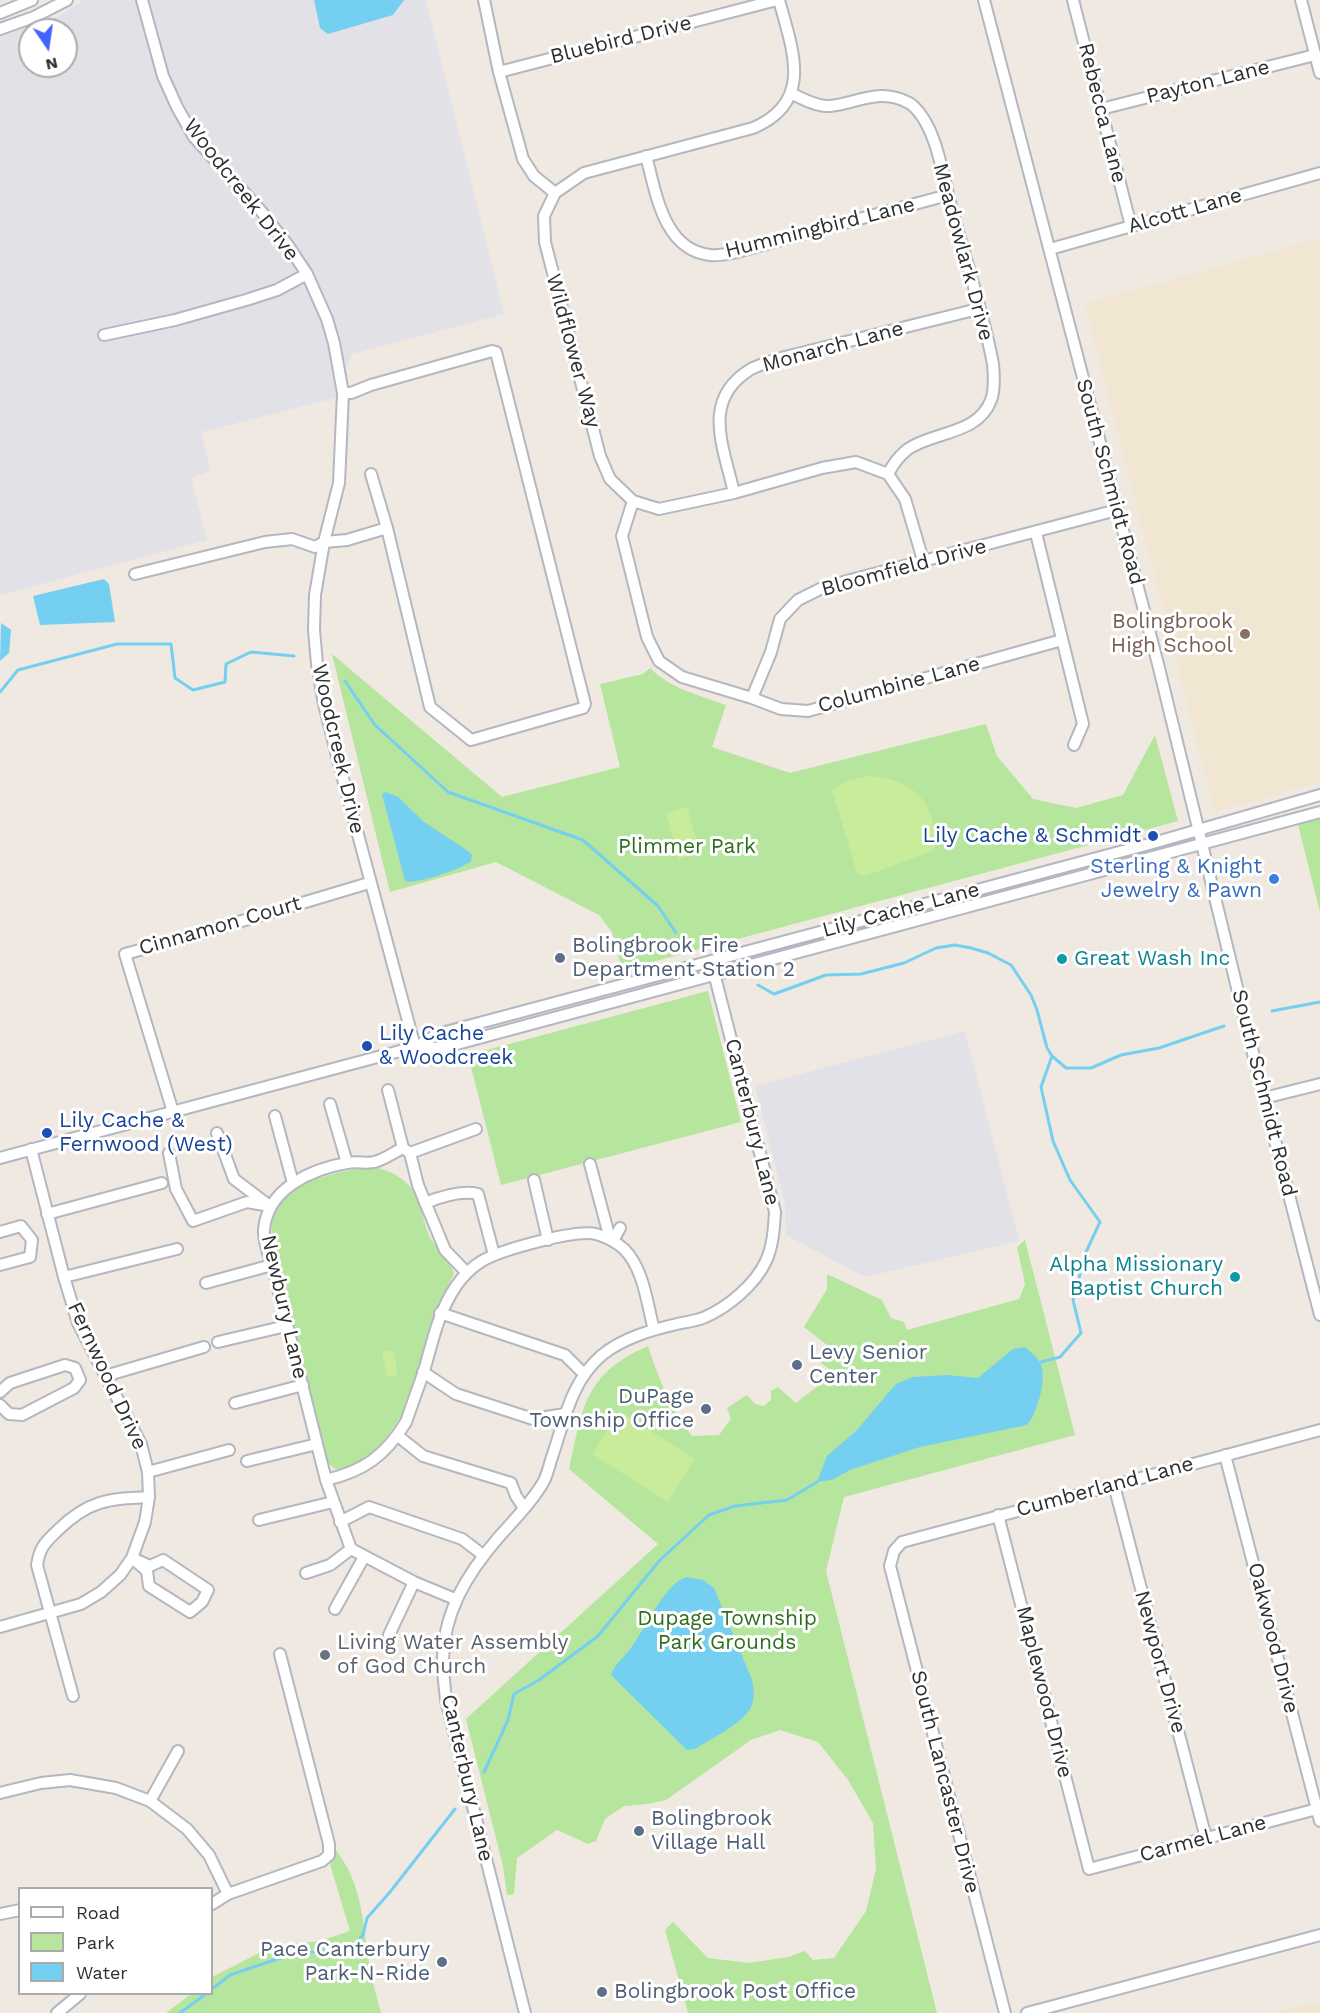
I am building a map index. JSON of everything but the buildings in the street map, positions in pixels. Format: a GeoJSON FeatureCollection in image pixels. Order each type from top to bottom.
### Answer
{"type":"FeatureCollection","features":[{"type":"Feature","properties":{"kind":"street"},"geometry":{"type":"LineString","coordinates":[[0,13],[32,0]]}},
{"type":"Feature","properties":{"kind":"street"},"geometry":{"type":"LineString","coordinates":[[0,29],[67,0]]}},
{"type":"Feature","properties":{"kind":"street","name":"Woodcreek Drive"},"geometry":{"type":"LineString","coordinates":[[142,0],[163,76],[194,137],[261,212],[307,274],[327,319],[334,343],[343,393],[339,483],[324,542],[315,595],[314,630],[317,664],[324,704],[369,883],[415,1047]]}},
{"type":"Feature","properties":{"kind":"street"},"geometry":{"type":"LineString","coordinates":[[484,0],[499,72],[523,159],[534,176],[555,193],[584,173],[760,125],[776,114],[791,93],[795,70],[794,58],[778,0]]}},
{"type":"Feature","properties":{"kind":"street","name":"Bluebird Drive"},"geometry":{"type":"LineString","coordinates":[[499,72],[778,0]]}},
{"type":"Feature","properties":{"kind":"street","name":"South Schmidt Road"},"geometry":{"type":"LineString","coordinates":[[984,0],[1117,510],[1320,1315]]}},
{"type":"Feature","properties":{"kind":"street","name":"Rebecca Lane"},"geometry":{"type":"LineString","coordinates":[[1072,0],[1131,226]]}},
{"type":"Feature","properties":{"kind":"street"},"geometry":{"type":"LineString","coordinates":[[1300,0],[1320,73]]}},
{"type":"Feature","properties":{"kind":"street","name":"Payton Lane"},"geometry":{"type":"LineString","coordinates":[[1101,110],[1315,55]]}},
{"type":"Feature","properties":{"kind":"street","name":"Meadowlark Drive"},"geometry":{"type":"LineString","coordinates":[[791,93],[802,99],[828,106],[858,98],[888,95],[911,104],[927,124],[993,365],[992,399],[983,414],[954,432],[922,441],[907,450],[894,462],[888,474]]}},
{"type":"Feature","properties":{"kind":"street","name":"Hummingbird Lane"},"geometry":{"type":"LineString","coordinates":[[646,156],[659,208],[672,232],[689,248],[710,255],[734,253],[948,195]]}},
{"type":"Feature","properties":{"kind":"street","name":"Alcott Lane"},"geometry":{"type":"LineString","coordinates":[[1050,249],[1320,173]]}},
{"type":"Feature","properties":{"kind":"street","name":"Wildflower Way"},"geometry":{"type":"LineString","coordinates":[[555,193],[544,216],[545,242],[600,456],[610,479],[633,501],[659,509],[734,493],[822,468],[856,462],[888,474]]}},
{"type":"Feature","properties":{"kind":"street"},"geometry":{"type":"LineString","coordinates":[[104,335],[175,320],[240,302],[278,290],[307,274]]}},
{"type":"Feature","properties":{"kind":"street","name":"Monarch Lane"},"geometry":{"type":"LineString","coordinates":[[734,493],[718,422],[722,401],[730,385],[752,368],[777,359],[978,309]]}},
{"type":"Feature","properties":{"kind":"street"},"geometry":{"type":"LineString","coordinates":[[343,393],[351,393],[371,385],[492,351],[496,352],[585,706],[471,740],[430,707],[387,528],[371,474]]}},
{"type":"Feature","properties":{"kind":"street"},"geometry":{"type":"LineString","coordinates":[[888,474],[905,499],[923,560]]}},
{"type":"Feature","properties":{"kind":"street","name":"Columbine Lane"},"geometry":{"type":"LineString","coordinates":[[633,501],[622,536],[647,637],[658,661],[682,676],[782,709],[808,711],[1062,640]]}},
{"type":"Feature","properties":{"kind":"street","name":"Bloomfield Drive"},"geometry":{"type":"LineString","coordinates":[[752,698],[771,652],[780,619],[798,600],[824,587],[1117,510]]}},
{"type":"Feature","properties":{"kind":"street"},"geometry":{"type":"LineString","coordinates":[[135,574],[265,542],[292,539],[315,547],[324,542],[347,540],[387,528]]}},
{"type":"Feature","properties":{"kind":"street"},"geometry":{"type":"LineString","coordinates":[[1036,533],[1083,724],[1074,745]]}},
{"type":"Feature","properties":{"kind":"street","name":"Lily Cache Lane"},"geometry":{"type":"LineString","coordinates":[[0,1158],[415,1047],[438,1034],[1198,830],[1320,795]]}},
{"type":"Feature","properties":{"kind":"street","name":"Lily Cache Lane"},"geometry":{"type":"LineString","coordinates":[[415,1047],[442,1048],[1320,812]]}},
{"type":"Feature","properties":{"kind":"street","name":"Cinnamon Court"},"geometry":{"type":"LineString","coordinates":[[173,1112],[125,954],[369,883]]}},
{"type":"Feature","properties":{"kind":"street","name":"Canterbury Lane"},"geometry":{"type":"LineString","coordinates":[[525,2013],[446,1700],[443,1662],[447,1630],[455,1599],[468,1576],[544,1481],[565,1414],[584,1374],[602,1355],[626,1340],[654,1330],[703,1318],[732,1302],[745,1290],[766,1262],[774,1232],[775,1212],[711,961]]}},
{"type":"Feature","properties":{"kind":"street"},"geometry":{"type":"LineString","coordinates":[[1264,1098],[1320,1084]]}},
{"type":"Feature","properties":{"kind":"street"},"geometry":{"type":"LineString","coordinates":[[388,1090],[418,1185],[445,1250],[467,1273]]}},
{"type":"Feature","properties":{"kind":"street"},"geometry":{"type":"LineString","coordinates":[[330,1104],[347,1163]]}},
{"type":"Feature","properties":{"kind":"street"},"geometry":{"type":"LineString","coordinates":[[275,1116],[293,1183]]}},
{"type":"Feature","properties":{"kind":"street","name":"Newbury Lane"},"geometry":{"type":"LineString","coordinates":[[351,1549],[326,1480],[286,1326],[264,1231],[270,1206],[277,1196],[308,1175],[347,1163],[376,1162],[476,1128]]}},
{"type":"Feature","properties":{"kind":"street"},"geometry":{"type":"LineString","coordinates":[[217,1133],[234,1179],[270,1206]]}},
{"type":"Feature","properties":{"kind":"street","name":"Fernwood Drive"},"geometry":{"type":"LineString","coordinates":[[0,1627],[81,1604],[101,1592],[120,1575],[132,1558],[145,1522],[149,1497],[148,1472],[141,1444],[78,1323],[31,1149]]}},
{"type":"Feature","properties":{"kind":"street"},"geometry":{"type":"LineString","coordinates":[[169,1153],[176,1189],[193,1221],[247,1202],[270,1206]]}},
{"type":"Feature","properties":{"kind":"street"},"geometry":{"type":"LineString","coordinates":[[590,1164],[611,1240]]}},
{"type":"Feature","properties":{"kind":"street"},"geometry":{"type":"LineString","coordinates":[[534,1180],[548,1240]]}},
{"type":"Feature","properties":{"kind":"street"},"geometry":{"type":"LineString","coordinates":[[47,1214],[162,1183]]}},
{"type":"Feature","properties":{"kind":"street"},"geometry":{"type":"LineString","coordinates":[[425,1203],[455,1195],[474,1192],[477,1194],[494,1255]]}},
{"type":"Feature","properties":{"kind":"street"},"geometry":{"type":"LineString","coordinates":[[0,1232],[21,1226],[32,1240],[30,1257],[0,1265]]}},
{"type":"Feature","properties":{"kind":"street"},"geometry":{"type":"LineString","coordinates":[[611,1240],[620,1228]]}},
{"type":"Feature","properties":{"kind":"street"},"geometry":{"type":"LineString","coordinates":[[326,1480],[352,1474],[377,1458],[398,1436],[406,1422],[440,1313],[456,1286],[467,1273],[494,1255],[578,1233],[595,1234],[611,1240],[626,1251],[639,1272],[654,1330]]}},
{"type":"Feature","properties":{"kind":"street"},"geometry":{"type":"LineString","coordinates":[[32,1240],[53,1234]]}},
{"type":"Feature","properties":{"kind":"street"},"geometry":{"type":"LineString","coordinates":[[64,1277],[177,1249]]}},
{"type":"Feature","properties":{"kind":"street"},"geometry":{"type":"LineString","coordinates":[[206,1283],[272,1266]]}},
{"type":"Feature","properties":{"kind":"street"},"geometry":{"type":"LineString","coordinates":[[440,1313],[565,1355],[584,1374]]}},
{"type":"Feature","properties":{"kind":"street"},"geometry":{"type":"LineString","coordinates":[[218,1342],[286,1326]]}},
{"type":"Feature","properties":{"kind":"street"},"geometry":{"type":"LineString","coordinates":[[105,1376],[204,1347]]}},
{"type":"Feature","properties":{"kind":"street"},"geometry":{"type":"LineString","coordinates":[[79,1374],[98,1364]]}},
{"type":"Feature","properties":{"kind":"street"},"geometry":{"type":"LineString","coordinates":[[0,1392],[9,1383],[65,1365],[75,1368],[79,1374],[80,1380],[74,1388],[22,1415],[9,1414],[0,1405]]}},
{"type":"Feature","properties":{"kind":"street"},"geometry":{"type":"LineString","coordinates":[[423,1372],[456,1394],[533,1419],[565,1414]]}},
{"type":"Feature","properties":{"kind":"street"},"geometry":{"type":"LineString","coordinates":[[235,1403],[303,1385]]}},
{"type":"Feature","properties":{"kind":"street","name":"Cumberland Lane"},"geometry":{"type":"LineString","coordinates":[[894,1551],[902,1542],[1320,1430]]}},
{"type":"Feature","properties":{"kind":"street"},"geometry":{"type":"LineString","coordinates":[[398,1436],[423,1456],[511,1483],[524,1508]]}},
{"type":"Feature","properties":{"kind":"street"},"geometry":{"type":"LineString","coordinates":[[247,1461],[317,1444]]}},
{"type":"Feature","properties":{"kind":"street"},"geometry":{"type":"LineString","coordinates":[[148,1472],[229,1450]]}},
{"type":"Feature","properties":{"kind":"street","name":"Oakwood Drive"},"geometry":{"type":"LineString","coordinates":[[1225,1455],[1320,1821]]}},
{"type":"Feature","properties":{"kind":"street","name":"Newport Drive"},"geometry":{"type":"LineString","coordinates":[[1114,1485],[1206,1838]]}},
{"type":"Feature","properties":{"kind":"street"},"geometry":{"type":"LineString","coordinates":[[73,1696],[37,1565],[40,1548],[72,1517],[94,1503],[118,1498],[149,1497]]}},
{"type":"Feature","properties":{"kind":"street"},"geometry":{"type":"LineString","coordinates":[[259,1520],[333,1502]]}},
{"type":"Feature","properties":{"kind":"street"},"geometry":{"type":"LineString","coordinates":[[340,1522],[369,1507],[462,1539],[483,1555]]}},
{"type":"Feature","properties":{"kind":"street","name":"Maplewood Drive"},"geometry":{"type":"LineString","coordinates":[[998,1515],[1089,1869]]}},
{"type":"Feature","properties":{"kind":"street"},"geometry":{"type":"LineString","coordinates":[[306,1573],[330,1565],[351,1549],[414,1582],[455,1599]]}},
{"type":"Feature","properties":{"kind":"street","name":"South Lancaster Drive"},"geometry":{"type":"LineString","coordinates":[[894,1551],[890,1566],[1005,2013]]}},
{"type":"Feature","properties":{"kind":"street"},"geometry":{"type":"LineString","coordinates":[[335,1609],[364,1557]]}},
{"type":"Feature","properties":{"kind":"street"},"geometry":{"type":"LineString","coordinates":[[132,1558],[150,1566],[164,1560],[208,1590],[202,1602],[190,1612],[149,1586],[147,1571],[132,1558]]}},
{"type":"Feature","properties":{"kind":"street"},"geometry":{"type":"LineString","coordinates":[[389,1635],[414,1582]]}},
{"type":"Feature","properties":{"kind":"street"},"geometry":{"type":"LineString","coordinates":[[213,1903],[228,1894],[322,1861],[329,1855],[329,1844],[280,1654]]}},
{"type":"Feature","properties":{"kind":"street"},"geometry":{"type":"LineString","coordinates":[[150,1801],[178,1751]]}},
{"type":"Feature","properties":{"kind":"street"},"geometry":{"type":"LineString","coordinates":[[0,1792],[41,1783],[70,1780],[116,1788],[150,1801],[187,1829],[209,1855],[228,1894]]}},
{"type":"Feature","properties":{"kind":"street","name":"Carmel Lane"},"geometry":{"type":"LineString","coordinates":[[1089,1869],[1317,1809]]}},
{"type":"Feature","properties":{"kind":"street"},"geometry":{"type":"LineString","coordinates":[[0,1914],[18,1910]]}},
{"type":"Feature","properties":{"kind":"street"},"geometry":{"type":"LineString","coordinates":[[1026,2013],[1320,1935]]}},
{"type":"Feature","properties":{"kind":"street"},"geometry":{"type":"LineString","coordinates":[[57,2013],[79,1995]]}},
{"type":"Feature","properties":{"kind":"shaded area"},"geometry":{"type":"Polygon","coordinates":[[[83,0],[426,0],[504,314],[352,354],[335,398],[202,432],[210,471],[191,478],[207,540],[0,595],[0,36],[18,30],[18,78],[78,78],[78,18],[53,18],[83,0]]]}},
{"type":"Feature","properties":{"kind":"shaded area","name":"Bolingbrook High School"},"geometry":{"type":"Polygon","coordinates":[[[1320,238],[1320,782],[1215,812],[1085,304],[1320,238]]]}},
{"type":"Feature","properties":{"kind":"shaded area"},"geometry":{"type":"Polygon","coordinates":[[[965,1031],[1019,1241],[865,1277],[786,1235],[785,1204],[755,1086],[965,1031]]]}},
{"type":"Feature","properties":{"kind":"shaded area"},"geometry":{"type":"Polygon","coordinates":[[[1320,2001],[1320,2013],[1275,2013],[1320,2001]]]}},
{"type":"Feature","properties":{"kind":"green space","name":"Plimmer Park"},"geometry":{"type":"Polygon","coordinates":[[[332,654],[502,797],[620,767],[600,684],[643,674],[650,668],[676,686],[726,705],[712,747],[790,773],[986,724],[997,756],[1033,799],[1076,808],[1123,795],[1155,735],[1178,821],[622,970],[612,932],[599,915],[496,862],[390,892],[332,654]]]}},
{"type":"Feature","properties":{"kind":"green space"},"geometry":{"type":"Polygon","coordinates":[[[868,776],[899,782],[920,796],[932,819],[935,850],[865,876],[857,873],[832,790],[849,780],[868,776]]]}},
{"type":"Feature","properties":{"kind":"green space"},"geometry":{"type":"Polygon","coordinates":[[[687,807],[700,853],[679,859],[666,814],[687,807]]]}},
{"type":"Feature","properties":{"kind":"green space"},"geometry":{"type":"Polygon","coordinates":[[[1320,818],[1320,912],[1298,825],[1320,818]]]}},
{"type":"Feature","properties":{"kind":"green space"},"geometry":{"type":"Polygon","coordinates":[[[708,991],[741,1122],[501,1185],[468,1055],[708,991]]]}},
{"type":"Feature","properties":{"kind":"green space"},"geometry":{"type":"Polygon","coordinates":[[[370,1166],[398,1176],[410,1186],[418,1199],[429,1234],[454,1274],[446,1289],[401,1417],[376,1451],[357,1463],[337,1470],[329,1464],[276,1262],[272,1224],[277,1209],[297,1188],[325,1176],[370,1166]]]}},
{"type":"Feature","properties":{"kind":"green space","name":"Dupage Township Park Grounds"},"geometry":{"type":"Polygon","coordinates":[[[1025,1240],[1075,1435],[844,1497],[826,1571],[937,2013],[688,2013],[665,1930],[673,1922],[708,1958],[749,1963],[788,1957],[805,1951],[813,1960],[834,1958],[866,1911],[876,1869],[873,1823],[848,1780],[818,1742],[780,1730],[751,1740],[666,1800],[624,1806],[605,1819],[596,1841],[588,1844],[557,1830],[517,1858],[514,1894],[507,1895],[503,1866],[466,1719],[658,1544],[569,1469],[583,1410],[599,1381],[611,1368],[648,1346],[666,1393],[684,1426],[692,1436],[719,1435],[731,1419],[727,1408],[747,1395],[755,1404],[764,1406],[771,1400],[771,1391],[778,1387],[796,1403],[834,1373],[816,1359],[827,1345],[804,1327],[827,1289],[827,1274],[882,1300],[891,1318],[904,1322],[907,1330],[1019,1299],[1025,1284],[1017,1247],[1025,1240]]]}},
{"type":"Feature","properties":{"kind":"green space"},"geometry":{"type":"Polygon","coordinates":[[[393,1350],[398,1375],[387,1377],[382,1352],[393,1350]]]}},
{"type":"Feature","properties":{"kind":"green space"},"geometry":{"type":"Polygon","coordinates":[[[619,1411],[695,1459],[668,1502],[592,1454],[619,1411]]]}},
{"type":"Feature","properties":{"kind":"green space"},"geometry":{"type":"Polygon","coordinates":[[[336,1850],[357,1892],[372,1978],[381,2013],[166,2013],[190,1995],[213,1995],[213,1976],[273,1946],[320,1941],[350,1931],[330,1864],[336,1850]]]}},
{"type":"Feature","properties":{"kind":"water"},"geometry":{"type":"Polygon","coordinates":[[[314,0],[404,0],[393,15],[328,34],[320,28],[314,0]]]}},
{"type":"Feature","properties":{"kind":"water"},"geometry":{"type":"Polygon","coordinates":[[[104,579],[109,584],[115,622],[40,625],[33,596],[104,579]]]}},
{"type":"Feature","properties":{"kind":"water"},"geometry":{"type":"Polygon","coordinates":[[[1,623],[11,630],[9,653],[0,661],[1,623]]]}},
{"type":"Feature","properties":{"kind":"water"},"geometry":{"type":"Polygon","coordinates":[[[386,792],[398,797],[424,822],[468,851],[472,855],[471,861],[438,876],[418,881],[405,881],[382,794],[386,792]]]}},
{"type":"Feature","properties":{"kind":"water"},"geometry":{"type":"Polygon","coordinates":[[[1025,1347],[1039,1361],[1043,1375],[1038,1404],[1027,1425],[920,1447],[850,1470],[832,1480],[817,1482],[827,1456],[856,1431],[896,1384],[913,1377],[947,1375],[978,1378],[1013,1349],[1025,1347]]]}},
{"type":"Feature","properties":{"kind":"water"},"geometry":{"type":"Polygon","coordinates":[[[687,1577],[703,1580],[714,1588],[752,1680],[754,1694],[753,1702],[746,1715],[695,1749],[687,1750],[611,1675],[664,1596],[679,1581],[687,1577]]]}},
{"type":"Feature","properties":{"kind":"waterway"},"geometry":{"type":"LineString","coordinates":[[0,692],[18,670],[117,644],[171,644],[175,678],[193,690],[225,682],[226,664],[251,652],[294,656]]}},
{"type":"Feature","properties":{"kind":"waterway"},"geometry":{"type":"LineString","coordinates":[[345,681],[375,725],[448,792],[583,840],[658,906],[676,933]]}},
{"type":"Feature","properties":{"kind":"waterway"},"geometry":{"type":"LineString","coordinates":[[758,985],[774,994],[826,975],[861,974],[904,963],[936,948],[955,945],[988,953],[1011,965],[1031,995],[1047,1048],[1052,1056],[1066,1068],[1091,1068],[1121,1055],[1159,1048],[1224,1026]]}},
{"type":"Feature","properties":{"kind":"waterway"},"geometry":{"type":"LineString","coordinates":[[1272,1011],[1320,1002]]}},
{"type":"Feature","properties":{"kind":"waterway"},"geometry":{"type":"LineString","coordinates":[[1041,1362],[1060,1357],[1081,1333],[1073,1300],[1086,1252],[1100,1222],[1070,1180],[1053,1141],[1041,1087],[1052,1056]]}},
{"type":"Feature","properties":{"kind":"waterway"},"geometry":{"type":"LineString","coordinates":[[484,1772],[508,1720],[514,1694],[539,1680],[598,1636],[660,1560],[709,1515],[735,1506],[787,1500],[817,1482]]}},
{"type":"Feature","properties":{"kind":"waterway"},"geometry":{"type":"LineString","coordinates":[[213,1988],[230,1975],[292,1954],[334,1950],[355,1944],[363,1935],[367,1918],[455,1809]]}},
{"type":"Feature","properties":{"kind":"waterway"},"geometry":{"type":"LineString","coordinates":[[180,2013],[205,1995]]}},
{"type":"Feature","properties":{"kind":"place","name":"Bolingbrook High School"},"geometry":{"type":"Point","coordinates":[1245,634]}},
{"type":"Feature","properties":{"kind":"place","name":"Lily Cache & Schmidt"},"geometry":{"type":"Point","coordinates":[1153,836]}},
{"type":"Feature","properties":{"kind":"place","name":"Sterling & Knight Jewelry & Pawn"},"geometry":{"type":"Point","coordinates":[1274,879]}},
{"type":"Feature","properties":{"kind":"place","name":"Bolingbrook Fire Department Station 2"},"geometry":{"type":"Point","coordinates":[560,958]}},
{"type":"Feature","properties":{"kind":"place","name":"Great Wash Inc"},"geometry":{"type":"Point","coordinates":[1062,959]}},
{"type":"Feature","properties":{"kind":"place","name":"Lily Cache & Woodcreek"},"geometry":{"type":"Point","coordinates":[367,1046]}},
{"type":"Feature","properties":{"kind":"place","name":"Lily Cache & Fernwood (West)"},"geometry":{"type":"Point","coordinates":[47,1133]}},
{"type":"Feature","properties":{"kind":"place","name":"Alpha Missionary Baptist Church"},"geometry":{"type":"Point","coordinates":[1235,1277]}},
{"type":"Feature","properties":{"kind":"place","name":"Levy Senior Center"},"geometry":{"type":"Point","coordinates":[797,1365]}},
{"type":"Feature","properties":{"kind":"place","name":"DuPage Township Office"},"geometry":{"type":"Point","coordinates":[706,1409]}},
{"type":"Feature","properties":{"kind":"place","name":"Living Water Assembly of God Church"},"geometry":{"type":"Point","coordinates":[325,1655]}},
{"type":"Feature","properties":{"kind":"place","name":"Bolingbrook Village Hall"},"geometry":{"type":"Point","coordinates":[639,1831]}},
{"type":"Feature","properties":{"kind":"place","name":"Pace Canterbury Park-N-Ride"},"geometry":{"type":"Point","coordinates":[442,1962]}},
{"type":"Feature","properties":{"kind":"place","name":"Bolingbrook Post Office"},"geometry":{"type":"Point","coordinates":[602,1992]}}]}
